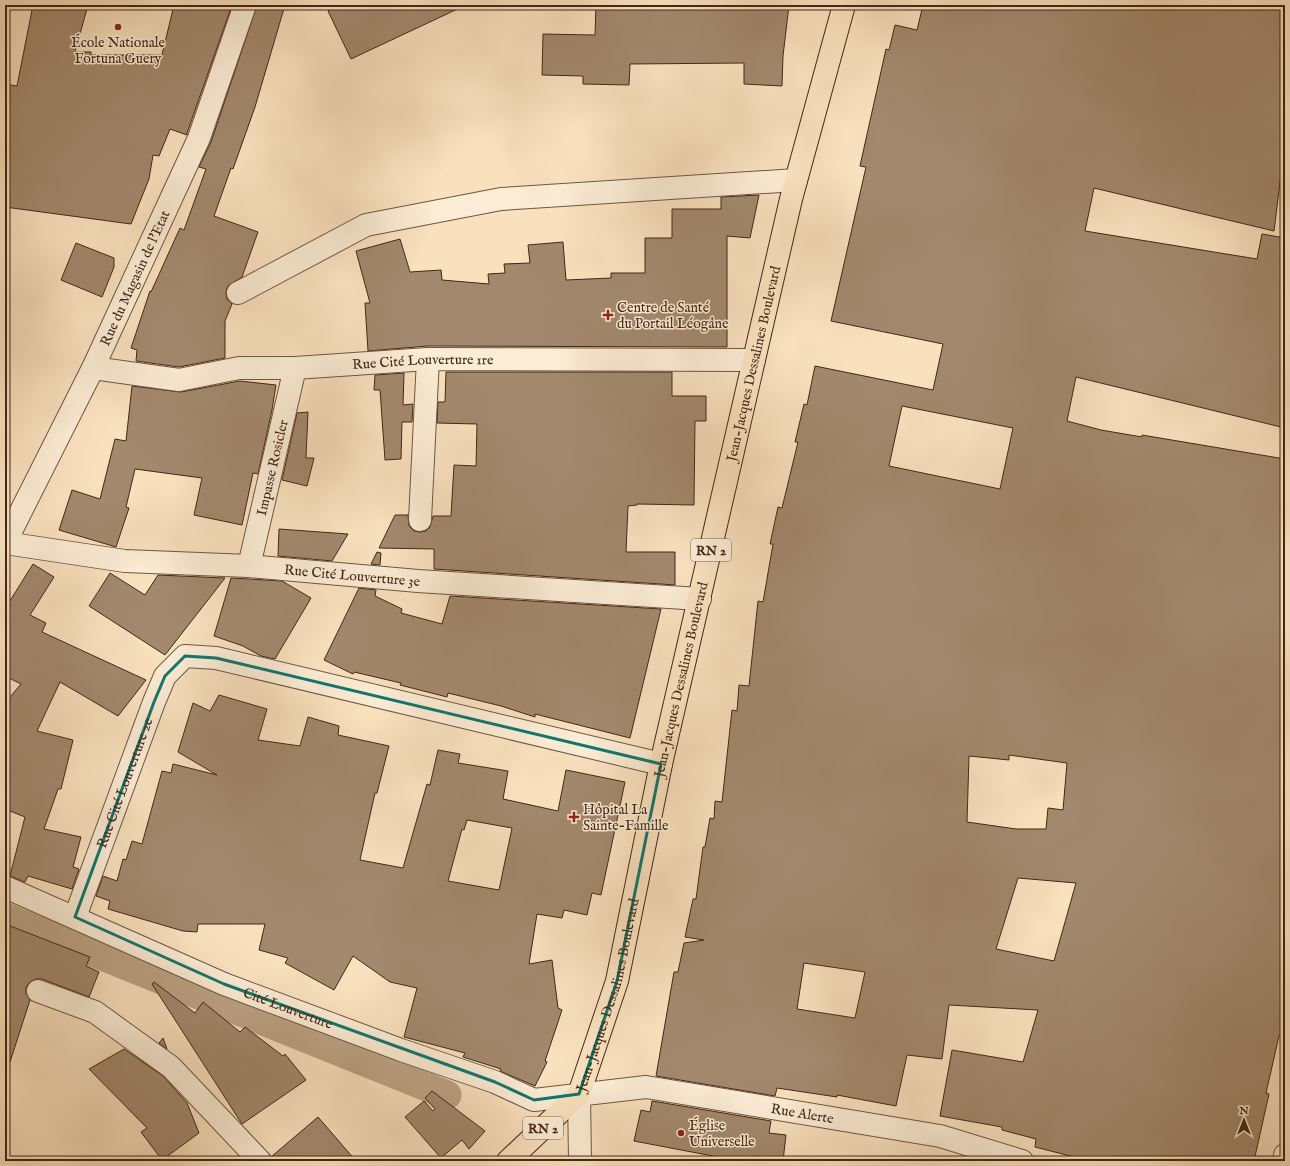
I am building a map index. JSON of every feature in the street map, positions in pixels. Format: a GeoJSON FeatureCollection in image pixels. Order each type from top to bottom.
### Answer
{"type":"FeatureCollection","features":[{"type":"Feature","properties":{"kind":"main road","name":"Jean-Jacques Dessalines Boulevard"},"geometry":{"type":"LineString","coordinates":[[508,1161],[579,1094],[617,981],[661,764],[754,360],[796,180],[844,5]]}},
{"type":"Feature","properties":{"kind":"street","name":"Rue du Magasin de l'Etat"},"geometry":{"type":"LineString","coordinates":[[5,543],[93,368],[199,138],[245,5]]}},
{"type":"Feature","properties":{"kind":"street"},"geometry":{"type":"LineString","coordinates":[[238,293],[366,225],[501,199],[796,180]]}},
{"type":"Feature","properties":{"kind":"street","name":"Rue Cité Louverture 1re"},"geometry":{"type":"LineString","coordinates":[[93,368],[179,380],[238,368],[295,368],[428,359],[754,360]]}},
{"type":"Feature","properties":{"kind":"street"},"geometry":{"type":"LineString","coordinates":[[420,520],[428,359]]}},
{"type":"Feature","properties":{"kind":"street","name":"Impasse Rosicler"},"geometry":{"type":"LineString","coordinates":[[249,566],[295,368]]}},
{"type":"Feature","properties":{"kind":"street","name":"Rue Cité Louverture 3e"},"geometry":{"type":"LineString","coordinates":[[5,543],[125,561],[249,566],[418,581],[700,599]]}},
{"type":"Feature","properties":{"kind":"street","name":"Rue Cité Louverture 2e"},"geometry":{"type":"LineString","coordinates":[[74,917],[156,696],[165,676],[185,656],[216,658],[661,764]]}},
{"type":"Feature","properties":{"kind":"street","name":"Cité Louverture"},"geometry":{"type":"LineString","coordinates":[[5,887],[224,984],[401,1050],[494,1082],[534,1100],[579,1094]]}},
{"type":"Feature","properties":{"kind":"street"},"geometry":{"type":"LineString","coordinates":[[38,991],[95,1012],[171,1066],[260,1161]]}},
{"type":"Feature","properties":{"kind":"street","name":"Rue Alerte"},"geometry":{"type":"LineString","coordinates":[[579,1094],[646,1087],[940,1136],[1022,1161]]}},
{"type":"Feature","properties":{"kind":"street"},"geometry":{"type":"LineString","coordinates":[[579,1094],[580,1161]]}},
{"type":"Feature","properties":{"kind":"street"},"geometry":{"type":"LineString","coordinates":[[1284,1161],[1285,1155]]}},
{"type":"Feature","properties":{"kind":"highlighted area"},"geometry":{"type":"Polygon","coordinates":[[[185,656],[216,658],[661,764],[617,981],[579,1094],[534,1100],[495,1082],[224,984],[75,917],[154,702],[165,676],[185,656]]]}},
{"type":"Feature","properties":{"kind":"building"},"geometry":{"type":"Polygon","coordinates":[[[33,5],[88,5],[75,52],[91,52],[91,55],[162,55],[174,5],[232,5],[187,135],[170,129],[159,156],[153,155],[149,179],[131,224],[5,207],[5,84],[17,86],[33,5]]]}},
{"type":"Feature","properties":{"kind":"building"},"geometry":{"type":"Polygon","coordinates":[[[257,5],[285,5],[255,107],[233,169],[231,168],[214,216],[258,232],[242,277],[228,286],[226,292],[227,299],[232,304],[225,321],[225,358],[179,367],[136,361],[137,350],[131,348],[150,291],[151,292],[180,228],[184,230],[206,169],[199,167],[211,142],[257,5]]]}},
{"type":"Feature","properties":{"kind":"building"},"geometry":{"type":"Polygon","coordinates":[[[341,5],[466,5],[351,59],[328,11],[341,5]]]}},
{"type":"Feature","properties":{"kind":"building"},"geometry":{"type":"Polygon","coordinates":[[[596,5],[789,5],[783,56],[782,86],[744,84],[744,63],[630,64],[629,85],[583,84],[583,76],[542,75],[543,34],[595,35],[596,5]]]}},
{"type":"Feature","properties":{"kind":"building"},"geometry":{"type":"Polygon","coordinates":[[[923,5],[1285,5],[1285,167],[1282,166],[1274,231],[1094,188],[1085,231],[1257,259],[1262,234],[1285,238],[1285,428],[1076,377],[1067,421],[1101,430],[1142,437],[1142,435],[1285,459],[1285,1022],[1282,1036],[1279,1036],[1266,1093],[1269,1094],[1254,1161],[1090,1161],[1035,1147],[1036,1139],[1002,1130],[1002,1127],[940,1116],[952,1050],[1023,1062],[1038,1010],[949,1005],[942,1059],[907,1055],[896,1106],[837,1095],[837,1097],[777,1088],[775,1096],[656,1076],[674,972],[678,972],[684,943],[704,940],[685,937],[693,899],[696,899],[703,847],[705,847],[710,818],[714,819],[715,801],[722,802],[732,710],[737,711],[739,685],[749,686],[758,601],[763,602],[773,544],[770,544],[778,507],[782,508],[798,442],[795,442],[804,404],[807,405],[815,366],[933,390],[943,344],[831,321],[866,167],[860,166],[886,49],[889,50],[895,25],[917,30],[923,5]],[[902,406],[889,466],[1000,489],[1013,428],[902,406]],[[1009,755],[1009,760],[969,756],[967,822],[1016,829],[1046,829],[1048,808],[1063,810],[1067,763],[1009,755]],[[1018,878],[996,949],[1054,961],[1076,883],[1018,878]],[[804,963],[797,1009],[855,1018],[865,972],[804,963]]]}},
{"type":"Feature","properties":{"kind":"building"},"geometry":{"type":"Polygon","coordinates":[[[759,195],[750,238],[727,236],[727,347],[428,346],[368,351],[365,303],[370,303],[356,251],[400,239],[410,272],[441,270],[442,280],[489,284],[488,274],[505,273],[504,264],[530,263],[528,245],[563,242],[566,280],[611,278],[611,273],[645,273],[645,238],[672,238],[672,209],[721,209],[721,197],[759,195]]]}},
{"type":"Feature","properties":{"kind":"building"},"geometry":{"type":"Polygon","coordinates":[[[76,243],[114,258],[114,267],[102,297],[61,280],[76,243]]]}},
{"type":"Feature","properties":{"kind":"building"},"geometry":{"type":"Polygon","coordinates":[[[446,372],[672,372],[672,396],[706,396],[706,421],[695,421],[694,505],[637,504],[628,506],[626,552],[675,552],[675,585],[434,569],[434,549],[379,548],[395,515],[408,515],[409,526],[414,531],[420,532],[426,531],[430,527],[433,516],[451,516],[454,465],[476,466],[477,424],[437,423],[438,402],[445,402],[446,372]]]}},
{"type":"Feature","properties":{"kind":"building"},"geometry":{"type":"Polygon","coordinates":[[[404,373],[403,405],[413,404],[412,422],[402,422],[401,459],[385,460],[380,390],[374,390],[375,375],[404,373]]]}},
{"type":"Feature","properties":{"kind":"building"},"geometry":{"type":"Polygon","coordinates":[[[240,381],[276,385],[258,474],[253,473],[242,525],[194,515],[202,478],[135,469],[126,507],[129,508],[116,547],[59,530],[72,490],[100,499],[115,439],[126,441],[132,386],[181,392],[240,381]]]}},
{"type":"Feature","properties":{"kind":"building"},"geometry":{"type":"Polygon","coordinates":[[[308,412],[306,458],[314,458],[307,486],[282,480],[297,413],[308,412]]]}},
{"type":"Feature","properties":{"kind":"building"},"geometry":{"type":"Polygon","coordinates":[[[279,529],[348,534],[332,561],[278,556],[279,529]]]}},
{"type":"Feature","properties":{"kind":"building"},"geometry":{"type":"Polygon","coordinates":[[[377,552],[381,553],[380,565],[371,564],[377,552]]]}},
{"type":"Feature","properties":{"kind":"building"},"geometry":{"type":"Polygon","coordinates":[[[33,564],[54,577],[30,615],[46,623],[42,632],[146,680],[118,716],[60,682],[37,731],[73,740],[61,789],[58,789],[44,829],[81,837],[73,867],[79,869],[72,889],[28,876],[25,882],[10,876],[25,817],[5,809],[5,703],[21,684],[5,676],[5,602],[8,604],[33,564]]]}},
{"type":"Feature","properties":{"kind":"building"},"geometry":{"type":"Polygon","coordinates":[[[110,573],[145,595],[158,575],[225,578],[165,655],[89,606],[110,573]]]}},
{"type":"Feature","properties":{"kind":"building"},"geometry":{"type":"Polygon","coordinates":[[[231,578],[282,581],[311,598],[275,659],[261,656],[243,646],[214,636],[231,578]]]}},
{"type":"Feature","properties":{"kind":"building"},"geometry":{"type":"Polygon","coordinates":[[[359,588],[376,590],[375,596],[402,609],[401,613],[442,624],[450,596],[661,609],[630,738],[535,714],[535,717],[501,706],[448,693],[447,697],[400,685],[401,683],[354,672],[353,674],[324,660],[359,588]]]}},
{"type":"Feature","properties":{"kind":"building"},"geometry":{"type":"Polygon","coordinates":[[[219,695],[267,709],[258,740],[300,746],[308,717],[339,726],[338,735],[389,746],[377,793],[375,793],[360,860],[403,868],[427,784],[430,785],[438,750],[460,754],[458,763],[508,771],[503,799],[558,811],[566,770],[625,782],[601,895],[592,893],[587,915],[564,910],[562,918],[537,914],[529,964],[552,960],[558,1008],[562,1010],[545,1061],[547,1062],[535,1086],[500,1071],[501,1069],[463,1057],[465,1053],[404,1037],[417,988],[390,982],[353,956],[334,990],[285,963],[288,958],[259,950],[265,924],[198,924],[197,932],[183,931],[108,909],[110,901],[96,896],[103,876],[117,881],[123,859],[126,860],[132,841],[142,844],[162,771],[171,773],[173,764],[217,775],[178,752],[193,703],[210,711],[219,695]],[[467,820],[464,830],[462,829],[448,881],[499,890],[512,828],[467,820]]]}},
{"type":"Feature","properties":{"kind":"building"},"geometry":{"type":"Polygon","coordinates":[[[5,924],[90,957],[86,966],[99,972],[89,997],[42,979],[36,979],[30,982],[26,987],[26,993],[30,1000],[10,1062],[5,1061],[5,924]]]}},
{"type":"Feature","properties":{"kind":"building"},"geometry":{"type":"Polygon","coordinates":[[[154,982],[195,1013],[203,1002],[240,1032],[245,1027],[283,1056],[285,1054],[306,1080],[242,1124],[152,984],[154,982]]]}},
{"type":"Feature","properties":{"kind":"building"},"geometry":{"type":"Polygon","coordinates":[[[163,1038],[167,1049],[159,1043],[163,1038]]]}},
{"type":"Feature","properties":{"kind":"building"},"geometry":{"type":"Polygon","coordinates":[[[124,1049],[163,1076],[187,1103],[199,1133],[162,1160],[141,1132],[147,1128],[89,1069],[124,1049]]]}},
{"type":"Feature","properties":{"kind":"building"},"geometry":{"type":"Polygon","coordinates":[[[432,1091],[485,1131],[469,1149],[462,1140],[441,1158],[405,1117],[424,1101],[433,1111],[435,1109],[425,1098],[432,1091]]]}},
{"type":"Feature","properties":{"kind":"building"},"geometry":{"type":"Polygon","coordinates":[[[652,1101],[771,1121],[769,1133],[786,1135],[783,1161],[739,1161],[634,1141],[641,1110],[650,1112],[652,1101]]]}},
{"type":"Feature","properties":{"kind":"building"},"geometry":{"type":"Polygon","coordinates":[[[318,1117],[356,1161],[272,1161],[271,1157],[318,1117]]]}},
{"type":"Feature","properties":{"kind":"waterway"},"geometry":{"type":"LineString","coordinates":[[5,917],[447,1095]]}},
{"type":"Feature","properties":{"kind":"place","name":"École Nationale Fortuna Guery"},"geometry":{"type":"Point","coordinates":[118,27]}},
{"type":"Feature","properties":{"kind":"place","name":"Centre de Santé du Portail Léogâne"},"geometry":{"type":"Point","coordinates":[608,315]}},
{"type":"Feature","properties":{"kind":"place","name":"Hôpital La Sainte-Famille"},"geometry":{"type":"Point","coordinates":[574,817]}},
{"type":"Feature","properties":{"kind":"place","name":"Église Universelle"},"geometry":{"type":"Point","coordinates":[681,1133]}}]}
